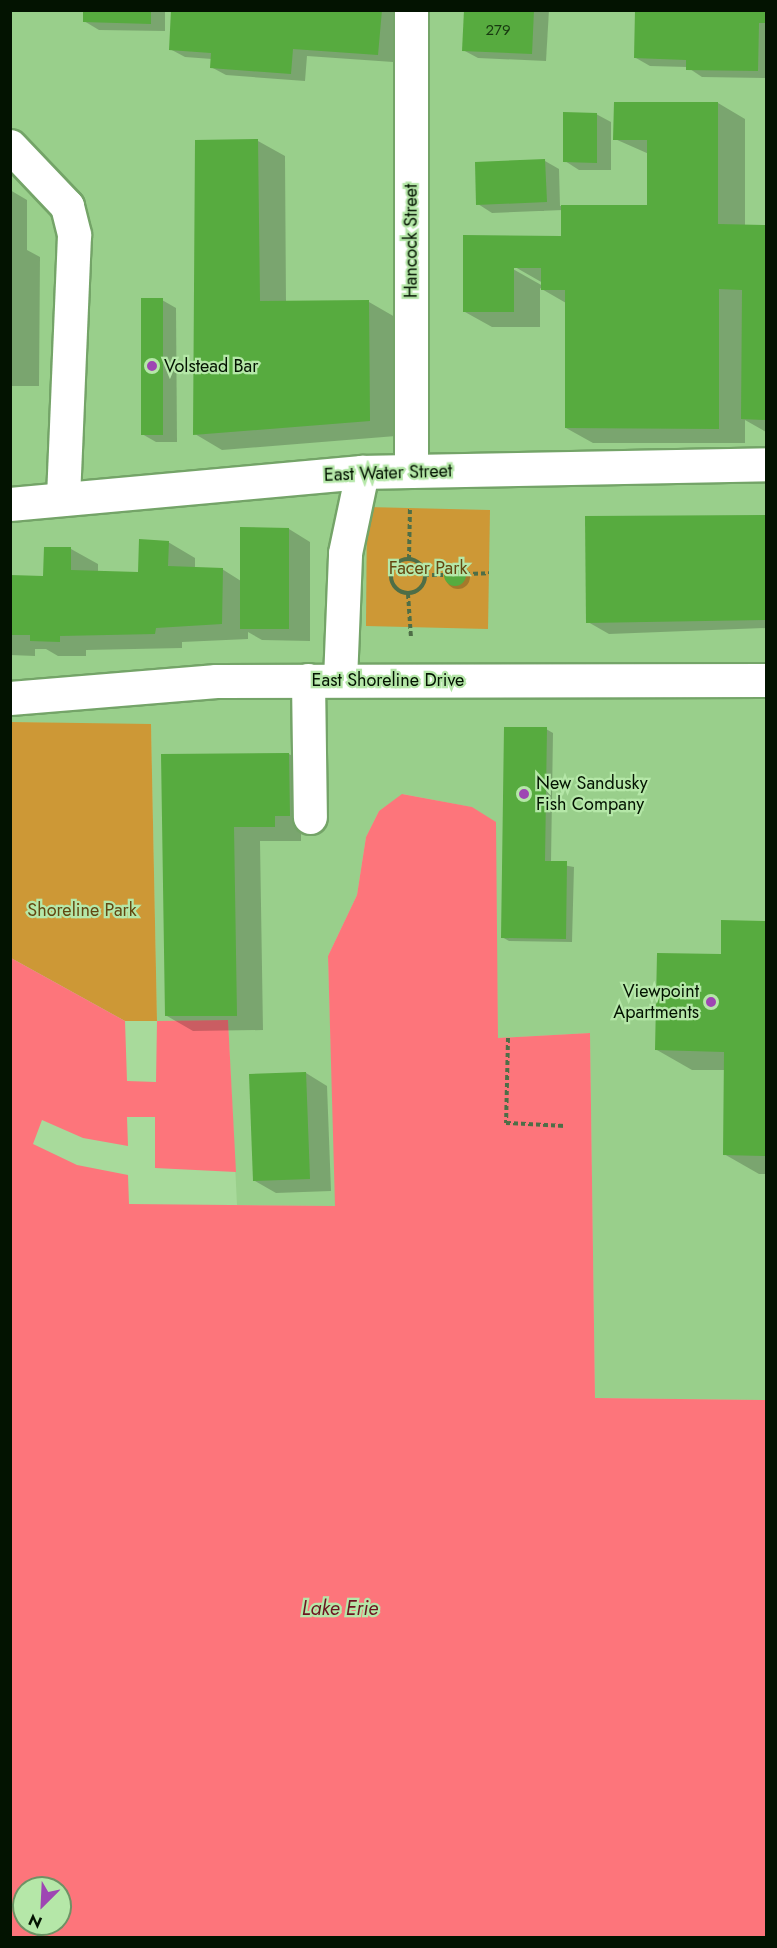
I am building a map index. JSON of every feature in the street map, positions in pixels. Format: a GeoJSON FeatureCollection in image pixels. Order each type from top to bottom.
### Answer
{"type":"FeatureCollection","features":[{"type":"Feature","properties":{"kind":"street","name":"Hancock Street"},"geometry":{"type":"LineString","coordinates":[[411,10],[411,471]]}},
{"type":"Feature","properties":{"kind":"street"},"geometry":{"type":"LineString","coordinates":[[10,146],[67,206],[74,235],[63,500]]}},
{"type":"Feature","properties":{"kind":"street","name":"East Water Street"},"geometry":{"type":"LineString","coordinates":[[10,504],[362,472],[766,464]]}},
{"type":"Feature","properties":{"kind":"street"},"geometry":{"type":"LineString","coordinates":[[310,817],[324,680],[345,553],[362,472]]}},
{"type":"Feature","properties":{"kind":"street","name":"East Shoreline Drive"},"geometry":{"type":"LineString","coordinates":[[10,698],[216,681],[766,680]]}},
{"type":"Feature","properties":{"kind":"path"},"geometry":{"type":"LineString","coordinates":[[409,559],[410,509]]}},
{"type":"Feature","properties":{"kind":"path"},"geometry":{"type":"LineString","coordinates":[[409,559],[421,565],[425,575],[419,590],[408,594],[398,590],[391,575],[395,565],[409,559]]}},
{"type":"Feature","properties":{"kind":"path"},"geometry":{"type":"LineString","coordinates":[[466,574],[489,573]]}},
{"type":"Feature","properties":{"kind":"path"},"geometry":{"type":"LineString","coordinates":[[425,575],[443,575]]}},
{"type":"Feature","properties":{"kind":"path"},"geometry":{"type":"LineString","coordinates":[[408,594],[411,638]]}},
{"type":"Feature","properties":{"kind":"path"},"geometry":{"type":"LineString","coordinates":[[508,1038],[506,1124],[565,1126]]}},
{"type":"Feature","properties":{"kind":"shaded area"},"geometry":{"type":"Polygon","coordinates":[[[11,11],[766,11],[766,1400],[595,1398],[590,1033],[498,1038],[495,822],[471,807],[403,794],[379,811],[366,837],[357,895],[328,956],[336,1206],[237,1205],[228,1020],[157,1021],[151,725],[11,722],[11,11]]]}},
{"type":"Feature","properties":{"kind":"green space","name":"Facer Park"},"geometry":{"type":"Polygon","coordinates":[[[367,507],[490,510],[488,629],[366,626],[367,507]]]}},
{"type":"Feature","properties":{"kind":"green space","name":"Shoreline Park"},"geometry":{"type":"Polygon","coordinates":[[[11,722],[151,724],[157,1021],[125,1021],[11,958],[11,722]]]}},
{"type":"Feature","properties":{"kind":"water","name":"Lake Erie"},"geometry":{"type":"Polygon","coordinates":[[[402,794],[472,807],[496,822],[498,1038],[590,1033],[595,1398],[766,1400],[766,1937],[11,1937],[11,958],[125,1021],[127,1081],[156,1082],[157,1021],[228,1020],[236,1172],[155,1168],[155,1117],[127,1117],[128,1146],[83,1138],[42,1120],[33,1144],[77,1165],[128,1175],[129,1204],[335,1206],[328,956],[357,895],[366,837],[379,811],[402,794]]]}},
{"type":"Feature","properties":{"kind":"building"},"geometry":{"type":"Polygon","coordinates":[[[83,10],[151,10],[151,24],[83,22],[83,10]]]}},
{"type":"Feature","properties":{"kind":"building"},"geometry":{"type":"Polygon","coordinates":[[[171,10],[382,10],[378,55],[293,49],[291,74],[210,68],[211,53],[169,50],[171,10]]]}},
{"type":"Feature","properties":{"kind":"building"},"geometry":{"type":"Polygon","coordinates":[[[464,10],[534,10],[532,54],[462,51],[464,10]]]}},
{"type":"Feature","properties":{"kind":"building"},"geometry":{"type":"Polygon","coordinates":[[[635,10],[766,10],[766,23],[759,23],[758,71],[686,70],[686,60],[634,58],[635,10]]]}},
{"type":"Feature","properties":{"kind":"building"},"geometry":{"type":"Polygon","coordinates":[[[614,102],[718,102],[718,224],[766,225],[766,420],[741,419],[742,290],[719,289],[719,429],[565,428],[565,290],[541,290],[541,268],[514,268],[514,312],[463,312],[463,235],[561,236],[561,205],[647,205],[647,140],[613,140],[614,102]]]}},
{"type":"Feature","properties":{"kind":"building"},"geometry":{"type":"Polygon","coordinates":[[[563,112],[597,113],[597,163],[563,162],[563,112]]]}},
{"type":"Feature","properties":{"kind":"building"},"geometry":{"type":"Polygon","coordinates":[[[258,139],[260,301],[369,300],[370,421],[193,435],[195,140],[258,139]]]}},
{"type":"Feature","properties":{"kind":"building"},"geometry":{"type":"Polygon","coordinates":[[[545,159],[547,202],[476,205],[475,162],[545,159]]]}},
{"type":"Feature","properties":{"kind":"building","name":"Volstead Bar"},"geometry":{"type":"Polygon","coordinates":[[[141,298],[163,298],[163,435],[141,435],[141,298]]]}},
{"type":"Feature","properties":{"kind":"building"},"geometry":{"type":"Polygon","coordinates":[[[766,515],[766,620],[586,623],[585,516],[766,515]]]}},
{"type":"Feature","properties":{"kind":"building"},"geometry":{"type":"Polygon","coordinates":[[[240,527],[289,528],[289,629],[240,629],[240,527]]]}},
{"type":"Feature","properties":{"kind":"building"},"geometry":{"type":"Polygon","coordinates":[[[139,539],[169,541],[168,566],[223,568],[222,624],[156,628],[155,634],[60,636],[60,642],[30,641],[30,635],[10,635],[10,575],[43,576],[44,547],[71,547],[71,570],[138,572],[139,539]]]}},
{"type":"Feature","properties":{"kind":"building"},"geometry":{"type":"Polygon","coordinates":[[[451,564],[459,564],[466,571],[466,579],[459,586],[451,586],[444,579],[444,571],[451,564]]]}},
{"type":"Feature","properties":{"kind":"building","name":"New Sandusky Fish Company"},"geometry":{"type":"Polygon","coordinates":[[[504,727],[547,727],[545,861],[567,861],[566,939],[501,938],[504,727]]]}},
{"type":"Feature","properties":{"kind":"building"},"geometry":{"type":"Polygon","coordinates":[[[289,753],[290,816],[275,816],[275,827],[234,827],[237,1016],[165,1016],[161,754],[289,753]]]}},
{"type":"Feature","properties":{"kind":"building","name":"Viewpoint Apartments"},"geometry":{"type":"Polygon","coordinates":[[[721,920],[766,921],[766,1156],[723,1155],[724,1052],[655,1050],[657,953],[721,954],[721,920]]]}},
{"type":"Feature","properties":{"kind":"building"},"geometry":{"type":"Polygon","coordinates":[[[306,1072],[310,1179],[253,1181],[249,1074],[306,1072]]]}},
{"type":"Feature","properties":{"kind":"place","name":"Volstead Bar"},"geometry":{"type":"Point","coordinates":[152,366]}},
{"type":"Feature","properties":{"kind":"place","name":"New Sandusky Fish Company"},"geometry":{"type":"Point","coordinates":[524,794]}},
{"type":"Feature","properties":{"kind":"place","name":"Viewpoint Apartments"},"geometry":{"type":"Point","coordinates":[711,1002]}}]}
